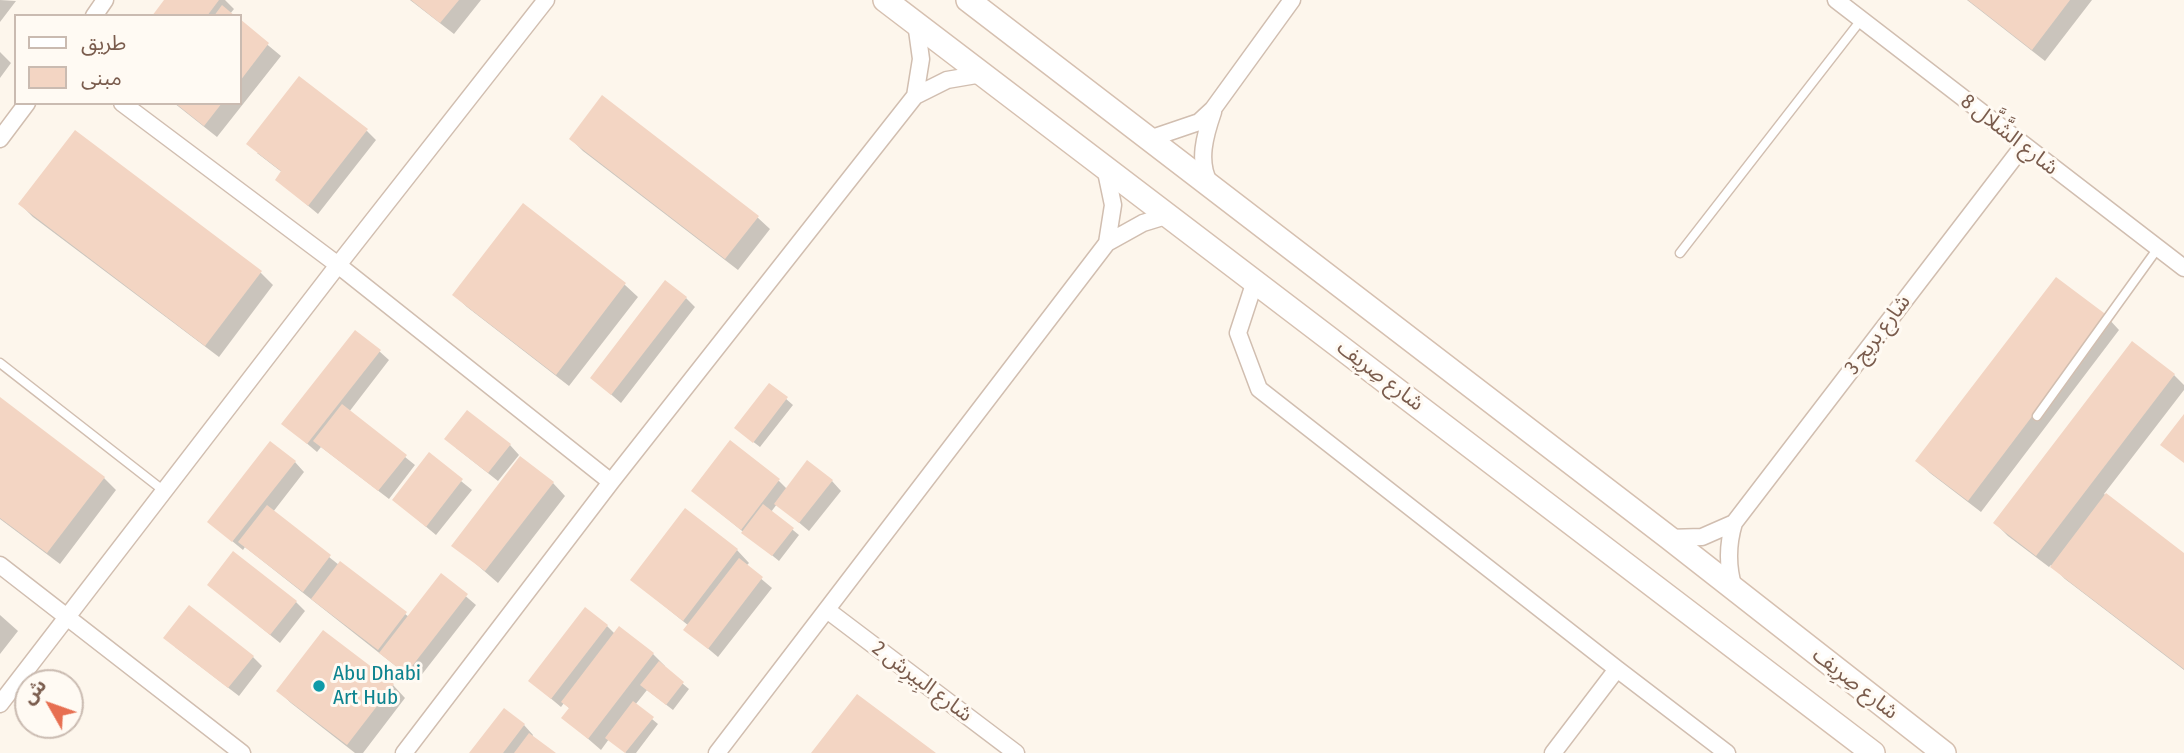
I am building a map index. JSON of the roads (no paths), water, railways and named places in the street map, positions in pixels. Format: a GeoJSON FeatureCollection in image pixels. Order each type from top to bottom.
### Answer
{"type":"FeatureCollection","features":[{"type":"Feature","properties":{"kind":"main road","name":"شارع صِرِيف"},"geometry":{"type":"LineString","coordinates":[[886,0],[1873,753]]}},
{"type":"Feature","properties":{"kind":"main road","name":"شارع صِرِيف"},"geometry":{"type":"LineString","coordinates":[[968,0],[1668,537],[1944,753]]}},
{"type":"Feature","properties":{"kind":"street"},"geometry":{"type":"LineString","coordinates":[[0,704],[546,0]]}},
{"type":"Feature","properties":{"kind":"street"},"geometry":{"type":"LineString","coordinates":[[1149,139],[1199,122],[1213,109],[1292,0]]}},
{"type":"Feature","properties":{"kind":"street","name":"شارع الشَّلَّال 8"},"geometry":{"type":"LineString","coordinates":[[1839,1],[2184,268]]}},
{"type":"Feature","properties":{"kind":"street"},"geometry":{"type":"LineString","coordinates":[[915,96],[921,60],[916,23]]}},
{"type":"Feature","properties":{"kind":"street"},"geometry":{"type":"LineString","coordinates":[[404,753],[611,482],[915,96],[947,80],[982,74]]}},
{"type":"Feature","properties":{"kind":"street"},"geometry":{"type":"LineString","coordinates":[[0,139],[26,105]]}},
{"type":"Feature","properties":{"kind":"street"},"geometry":{"type":"LineString","coordinates":[[125,105],[338,265],[611,482]]}},
{"type":"Feature","properties":{"kind":"street"},"geometry":{"type":"LineString","coordinates":[[1211,186],[1205,174],[1203,155],[1206,131],[1213,109]]}},
{"type":"Feature","properties":{"kind":"street","name":"شارع بريج 3"},"geometry":{"type":"LineString","coordinates":[[1734,589],[1728,549],[1734,523],[2023,146]]}},
{"type":"Feature","properties":{"kind":"street"},"geometry":{"type":"LineString","coordinates":[[1105,167],[1113,205],[1107,243]]}},
{"type":"Feature","properties":{"kind":"street"},"geometry":{"type":"LineString","coordinates":[[717,753],[1107,243],[1130,229],[1169,215]]}},
{"type":"Feature","properties":{"kind":"street"},"geometry":{"type":"LineString","coordinates":[[1255,281],[1238,333],[1259,389],[1727,753]]}},
{"type":"Feature","properties":{"kind":"street","name":"شارع بريج 3"},"geometry":{"type":"LineString","coordinates":[[1668,537],[1702,537],[1734,523]]}},
{"type":"Feature","properties":{"kind":"street"},"geometry":{"type":"LineString","coordinates":[[0,565],[242,753]]}},
{"type":"Feature","properties":{"kind":"street","name":"شارع البِيرِش 2"},"geometry":{"type":"LineString","coordinates":[[827,610],[1016,753]]}},
{"type":"Feature","properties":{"kind":"street"},"geometry":{"type":"LineString","coordinates":[[1553,753],[1617,669]]}},
{"type":"Feature","properties":{"kind":"lane"},"geometry":{"type":"LineString","coordinates":[[1680,253],[1861,20]]}},
{"type":"Feature","properties":{"kind":"lane"},"geometry":{"type":"LineString","coordinates":[[2037,416],[2158,248]]}},
{"type":"Feature","properties":{"kind":"lane"},"geometry":{"type":"LineString","coordinates":[[0,363],[164,491]]}},
{"type":"Feature","properties":{"kind":"place","name":"Abu Dhabi Art Hub"},"geometry":{"type":"Point","coordinates":[319,686]}}]}
